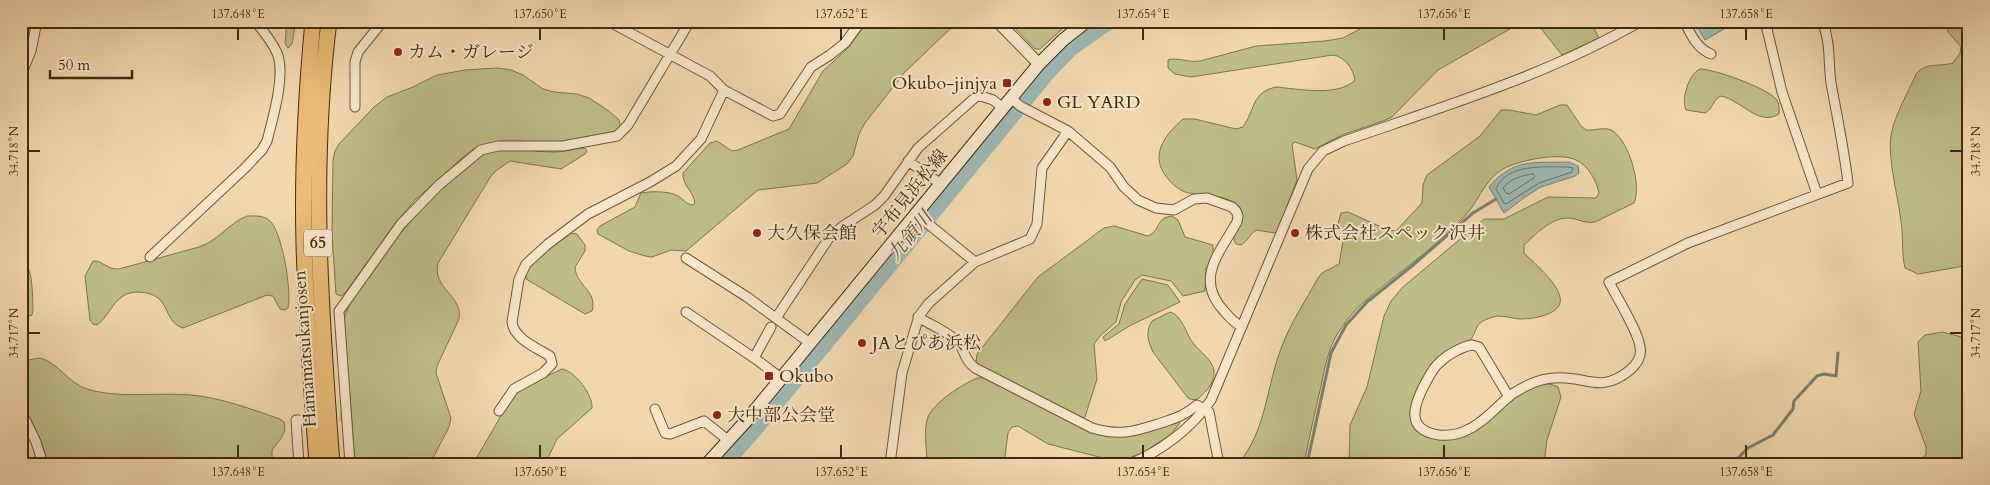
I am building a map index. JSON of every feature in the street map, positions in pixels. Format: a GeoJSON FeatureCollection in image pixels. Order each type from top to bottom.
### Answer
{"type":"FeatureCollection","features":[{"type":"Feature","properties":{"kind":"main road","name":"Hamamatsukanjosen"},"geometry":{"type":"LineString","coordinates":[[313,21],[306,117],[304,218],[306,294],[317,464]]}},
{"type":"Feature","properties":{"kind":"main road","name":"Hamamatsukanjosen"},"geometry":{"type":"LineString","coordinates":[[329,21],[320,118],[317,211],[320,304],[332,464]]}},
{"type":"Feature","properties":{"kind":"main road","name":"宇布見浜松線"},"geometry":{"type":"LineString","coordinates":[[707,464],[729,441],[810,343],[921,218],[941,184],[1012,104],[1039,64],[1063,40],[1088,21]]}},
{"type":"Feature","properties":{"kind":"street"},"geometry":{"type":"LineString","coordinates":[[21,75],[31,51],[37,21]]}},
{"type":"Feature","properties":{"kind":"street"},"geometry":{"type":"LineString","coordinates":[[150,257],[245,168],[262,150],[267,141],[280,68],[278,54],[272,42],[255,21]]}},
{"type":"Feature","properties":{"kind":"street"},"geometry":{"type":"LineString","coordinates":[[355,108],[355,62],[358,52],[383,21]]}},
{"type":"Feature","properties":{"kind":"street"},"geometry":{"type":"LineString","coordinates":[[608,21],[710,76],[724,90],[774,116],[780,114],[811,67],[845,43],[861,21]]}},
{"type":"Feature","properties":{"kind":"street"},"geometry":{"type":"LineString","coordinates":[[350,464],[344,417],[339,311],[385,245],[419,204],[473,155],[489,147],[556,147],[617,136],[628,125],[690,21]]}},
{"type":"Feature","properties":{"kind":"street"},"geometry":{"type":"LineString","coordinates":[[997,21],[1039,64]]}},
{"type":"Feature","properties":{"kind":"street"},"geometry":{"type":"LineString","coordinates":[[1130,464],[1141,462],[1174,438],[1205,408],[1216,388],[1308,169],[1323,152],[1344,141],[1504,86],[1551,67],[1596,46],[1641,21]]}},
{"type":"Feature","properties":{"kind":"street"},"geometry":{"type":"LineString","coordinates":[[1684,21],[1696,43],[1711,54]]}},
{"type":"Feature","properties":{"kind":"street"},"geometry":{"type":"LineString","coordinates":[[1765,21],[1782,92],[1816,194]]}},
{"type":"Feature","properties":{"kind":"street"},"geometry":{"type":"LineString","coordinates":[[1509,397],[1479,347],[1472,345],[1444,358],[1433,369],[1417,399],[1414,414],[1421,428],[1427,432],[1451,435],[1476,426],[1509,397],[1527,385],[1544,379],[1571,378],[1606,384],[1619,379],[1638,361],[1640,346],[1609,282],[1688,243],[1848,183],[1841,131],[1831,81],[1829,41],[1822,21]]}},
{"type":"Feature","properties":{"kind":"street"},"geometry":{"type":"LineString","coordinates":[[499,411],[514,389],[543,373],[552,364],[550,356],[520,337],[512,328],[520,279],[526,264],[548,244],[588,214],[650,182],[676,166],[701,139],[724,90]]}},
{"type":"Feature","properties":{"kind":"street"},"geometry":{"type":"LineString","coordinates":[[776,318],[829,238],[843,226],[875,205],[884,196],[918,148],[978,95],[1012,104],[1068,131],[1110,167],[1130,194],[1147,205],[1174,210],[1194,199],[1207,198],[1232,207],[1238,216],[1237,222],[1213,263],[1209,279],[1212,295],[1216,302],[1236,324],[1241,326]]}},
{"type":"Feature","properties":{"kind":"street"},"geometry":{"type":"LineString","coordinates":[[890,464],[902,373],[918,317],[929,303],[975,262],[1023,243],[1035,232],[1042,168],[1068,131]]}},
{"type":"Feature","properties":{"kind":"street"},"geometry":{"type":"LineString","coordinates":[[908,161],[941,184]]}},
{"type":"Feature","properties":{"kind":"street"},"geometry":{"type":"LineString","coordinates":[[921,218],[975,262]]}},
{"type":"Feature","properties":{"kind":"street"},"geometry":{"type":"LineString","coordinates":[[686,258],[747,297],[810,343]]}},
{"type":"Feature","properties":{"kind":"street"},"geometry":{"type":"LineString","coordinates":[[686,312],[781,378]]}},
{"type":"Feature","properties":{"kind":"street"},"geometry":{"type":"LineString","coordinates":[[918,317],[956,340],[965,358],[975,368],[1092,428],[1105,432],[1131,432],[1177,418],[1197,405],[1205,408],[1209,412],[1219,464]]}},
{"type":"Feature","properties":{"kind":"street"},"geometry":{"type":"LineString","coordinates":[[754,358],[771,327]]}},
{"type":"Feature","properties":{"kind":"street"},"geometry":{"type":"LineString","coordinates":[[655,409],[665,433],[670,434],[704,420],[729,441]]}},
{"type":"Feature","properties":{"kind":"street"},"geometry":{"type":"LineString","coordinates":[[21,411],[36,442],[43,464]]}},
{"type":"Feature","properties":{"kind":"street"},"geometry":{"type":"LineString","coordinates":[[299,420],[296,420],[299,464]]}},
{"type":"Feature","properties":{"kind":"shaded area"},"geometry":{"type":"Polygon","coordinates":[[[287,21],[296,21],[292,44],[288,48],[285,43],[287,21]]]}},
{"type":"Feature","properties":{"kind":"shaded area"},"geometry":{"type":"Polygon","coordinates":[[[868,21],[954,21],[951,28],[904,73],[865,123],[859,134],[853,156],[847,164],[817,183],[758,190],[686,251],[671,250],[652,257],[645,256],[629,251],[598,234],[597,230],[600,226],[635,207],[641,193],[670,193],[678,196],[686,203],[692,205],[695,203],[693,195],[684,181],[683,173],[710,143],[717,141],[732,151],[738,150],[789,129],[823,71],[849,47],[868,21]]]}},
{"type":"Feature","properties":{"kind":"shaded area"},"geometry":{"type":"Polygon","coordinates":[[[1008,21],[1071,21],[1040,49],[1035,49],[1008,21]]]}},
{"type":"Feature","properties":{"kind":"shaded area"},"geometry":{"type":"Polygon","coordinates":[[[1375,21],[1524,21],[1438,70],[1392,117],[1342,135],[1315,149],[1295,142],[1292,144],[1297,180],[1278,230],[1275,233],[1256,230],[1241,245],[1236,244],[1234,240],[1235,235],[1242,218],[1240,208],[1229,200],[1185,192],[1171,182],[1165,175],[1159,159],[1162,144],[1166,138],[1183,119],[1195,119],[1236,129],[1243,127],[1258,97],[1269,89],[1277,87],[1318,91],[1339,89],[1355,80],[1352,71],[1345,61],[1333,55],[1191,77],[1175,74],[1168,68],[1168,60],[1200,61],[1256,46],[1343,38],[1375,21]]]}},
{"type":"Feature","properties":{"kind":"shaded area"},"geometry":{"type":"Polygon","coordinates":[[[1535,21],[1590,21],[1599,38],[1562,55],[1535,21]]]}},
{"type":"Feature","properties":{"kind":"shaded area"},"geometry":{"type":"Polygon","coordinates":[[[1945,21],[1969,21],[1969,262],[1959,267],[1918,274],[1905,268],[1904,263],[1901,219],[1891,157],[1891,135],[1899,111],[1916,74],[1928,66],[1953,63],[1960,53],[1961,47],[1948,32],[1945,21]]]}},
{"type":"Feature","properties":{"kind":"shaded area"},"geometry":{"type":"Polygon","coordinates":[[[497,68],[511,70],[523,75],[543,89],[577,94],[589,98],[619,120],[620,126],[615,131],[609,133],[575,140],[554,142],[500,141],[480,146],[470,151],[415,200],[397,221],[345,293],[341,296],[336,294],[332,234],[333,160],[339,144],[374,107],[387,97],[437,75],[465,70],[497,68]]]}},
{"type":"Feature","properties":{"kind":"shaded area"},"geometry":{"type":"Polygon","coordinates":[[[1700,69],[1728,76],[1771,95],[1777,101],[1779,114],[1772,117],[1757,115],[1721,96],[1716,99],[1705,113],[1686,110],[1685,93],[1689,81],[1700,69]]]}},
{"type":"Feature","properties":{"kind":"shaded area"},"geometry":{"type":"Polygon","coordinates":[[[1560,105],[1567,105],[1581,126],[1586,130],[1607,129],[1613,131],[1619,137],[1629,154],[1635,175],[1636,195],[1634,203],[1595,222],[1571,218],[1555,221],[1524,245],[1524,253],[1547,276],[1557,290],[1560,297],[1558,307],[1548,314],[1536,317],[1520,319],[1497,316],[1480,323],[1470,340],[1442,355],[1433,363],[1418,387],[1410,410],[1410,417],[1417,430],[1427,437],[1447,439],[1466,435],[1476,430],[1525,391],[1547,384],[1558,387],[1561,397],[1547,440],[1544,464],[1349,464],[1350,425],[1367,387],[1384,316],[1391,301],[1403,287],[1484,219],[1504,219],[1548,197],[1596,198],[1599,193],[1598,189],[1588,170],[1576,160],[1560,157],[1540,158],[1519,163],[1496,173],[1473,206],[1455,226],[1423,255],[1373,294],[1350,316],[1338,333],[1329,352],[1304,464],[1238,464],[1248,451],[1255,437],[1277,361],[1290,328],[1318,278],[1322,273],[1339,264],[1343,241],[1338,224],[1341,213],[1348,212],[1388,230],[1396,231],[1422,203],[1423,185],[1427,175],[1480,136],[1501,110],[1536,115],[1560,105]]]}},
{"type":"Feature","properties":{"kind":"shaded area"},"geometry":{"type":"Polygon","coordinates":[[[585,148],[587,151],[585,154],[561,169],[510,161],[497,170],[491,176],[438,263],[437,272],[439,279],[457,304],[459,319],[437,366],[436,373],[451,418],[449,427],[430,464],[355,464],[344,320],[350,304],[382,256],[404,229],[451,180],[486,153],[503,150],[559,152],[585,148]]]}},
{"type":"Feature","properties":{"kind":"shaded area"},"geometry":{"type":"Polygon","coordinates":[[[247,216],[259,216],[268,219],[274,227],[282,249],[289,289],[288,308],[285,310],[280,309],[273,296],[267,295],[183,328],[172,320],[157,297],[136,292],[126,294],[119,299],[97,325],[93,324],[90,320],[85,276],[93,261],[119,269],[199,247],[212,241],[247,216]]]}},
{"type":"Feature","properties":{"kind":"shaded area"},"geometry":{"type":"Polygon","coordinates":[[[1172,216],[1178,220],[1185,237],[1213,245],[1213,255],[1206,269],[1205,291],[1183,296],[1171,281],[1142,275],[1135,280],[1121,302],[1116,322],[1094,344],[1097,379],[1085,417],[1082,418],[976,364],[977,354],[1038,277],[1104,228],[1114,226],[1148,236],[1153,233],[1164,218],[1172,216]]]}},
{"type":"Feature","properties":{"kind":"shaded area"},"geometry":{"type":"Polygon","coordinates":[[[567,233],[577,234],[585,245],[585,251],[575,267],[576,274],[592,298],[592,311],[585,314],[526,279],[526,273],[535,260],[567,233]]]}},
{"type":"Feature","properties":{"kind":"shaded area"},"geometry":{"type":"Polygon","coordinates":[[[21,257],[28,268],[32,282],[33,310],[32,315],[27,317],[21,315],[21,257]]]}},
{"type":"Feature","properties":{"kind":"shaded area"},"geometry":{"type":"Polygon","coordinates":[[[1142,279],[1168,285],[1180,302],[1131,325],[1105,341],[1103,337],[1119,324],[1125,304],[1142,279]]]}},
{"type":"Feature","properties":{"kind":"shaded area"},"geometry":{"type":"Polygon","coordinates":[[[1170,312],[1178,317],[1190,339],[1213,367],[1214,378],[1211,384],[1205,393],[1196,400],[1188,398],[1153,352],[1150,344],[1148,333],[1152,321],[1170,312]]]}},
{"type":"Feature","properties":{"kind":"shaded area"},"geometry":{"type":"Polygon","coordinates":[[[1943,332],[1969,339],[1969,464],[1918,464],[1926,454],[1926,447],[1914,414],[1921,391],[1918,342],[1925,335],[1943,332]]]}},
{"type":"Feature","properties":{"kind":"shaded area"},"geometry":{"type":"Polygon","coordinates":[[[40,358],[53,364],[74,382],[87,389],[112,394],[178,394],[214,399],[236,404],[280,419],[284,422],[285,430],[272,450],[272,464],[192,464],[179,457],[153,464],[48,464],[40,440],[21,399],[21,361],[40,358]]]}},
{"type":"Feature","properties":{"kind":"shaded area"},"geometry":{"type":"Polygon","coordinates":[[[562,369],[572,374],[582,384],[590,397],[592,408],[557,439],[545,464],[473,464],[513,395],[519,389],[562,369]]]}},
{"type":"Feature","properties":{"kind":"shaded area"},"geometry":{"type":"Polygon","coordinates":[[[977,378],[986,378],[1104,434],[1176,421],[1180,423],[1171,434],[1144,452],[1119,462],[1048,444],[1018,426],[1012,427],[1008,433],[1004,464],[927,464],[926,428],[931,411],[950,394],[977,378]]]}},
{"type":"Feature","properties":{"kind":"water"},"geometry":{"type":"Polygon","coordinates":[[[1694,21],[1719,21],[1724,29],[1705,40],[1694,21]]]}},
{"type":"Feature","properties":{"kind":"water"},"geometry":{"type":"Polygon","coordinates":[[[1569,162],[1578,166],[1579,173],[1541,187],[1504,213],[1489,187],[1507,171],[1525,164],[1569,162]]]}},
{"type":"Feature","properties":{"kind":"waterway","name":"九領川"},"geometry":{"type":"LineString","coordinates":[[724,461],[755,426],[1047,70],[1069,47],[1106,21]]}},
{"type":"Feature","properties":{"kind":"waterway"},"geometry":{"type":"LineString","coordinates":[[1307,464],[1331,353],[1346,325],[1367,302],[1473,213],[1496,199]]}},
{"type":"Feature","properties":{"kind":"waterway"},"geometry":{"type":"LineString","coordinates":[[1732,464],[1748,448],[1773,435],[1793,409],[1794,401],[1817,376],[1824,374],[1836,376],[1838,353]]}},
{"type":"Feature","properties":{"kind":"tunnel"},"geometry":{"type":"LineString","coordinates":[[299,420],[342,417]]}},
{"type":"Feature","properties":{"kind":"place","name":"カム・ガレージ"},"geometry":{"type":"Point","coordinates":[398,52]}},
{"type":"Feature","properties":{"kind":"place","name":"Okubo-jinjya"},"geometry":{"type":"Point","coordinates":[1007,83]}},
{"type":"Feature","properties":{"kind":"place","name":"GL YARD"},"geometry":{"type":"Point","coordinates":[1047,102]}},
{"type":"Feature","properties":{"kind":"place","name":"大久保会館"},"geometry":{"type":"Point","coordinates":[757,233]}},
{"type":"Feature","properties":{"kind":"place","name":"株式会社スペック沢井"},"geometry":{"type":"Point","coordinates":[1295,233]}},
{"type":"Feature","properties":{"kind":"place","name":"JAとぴあ浜松"},"geometry":{"type":"Point","coordinates":[862,343]}},
{"type":"Feature","properties":{"kind":"place","name":"Okubo"},"geometry":{"type":"Point","coordinates":[769,376]}},
{"type":"Feature","properties":{"kind":"place","name":"大中部公会堂"},"geometry":{"type":"Point","coordinates":[717,415]}}]}
